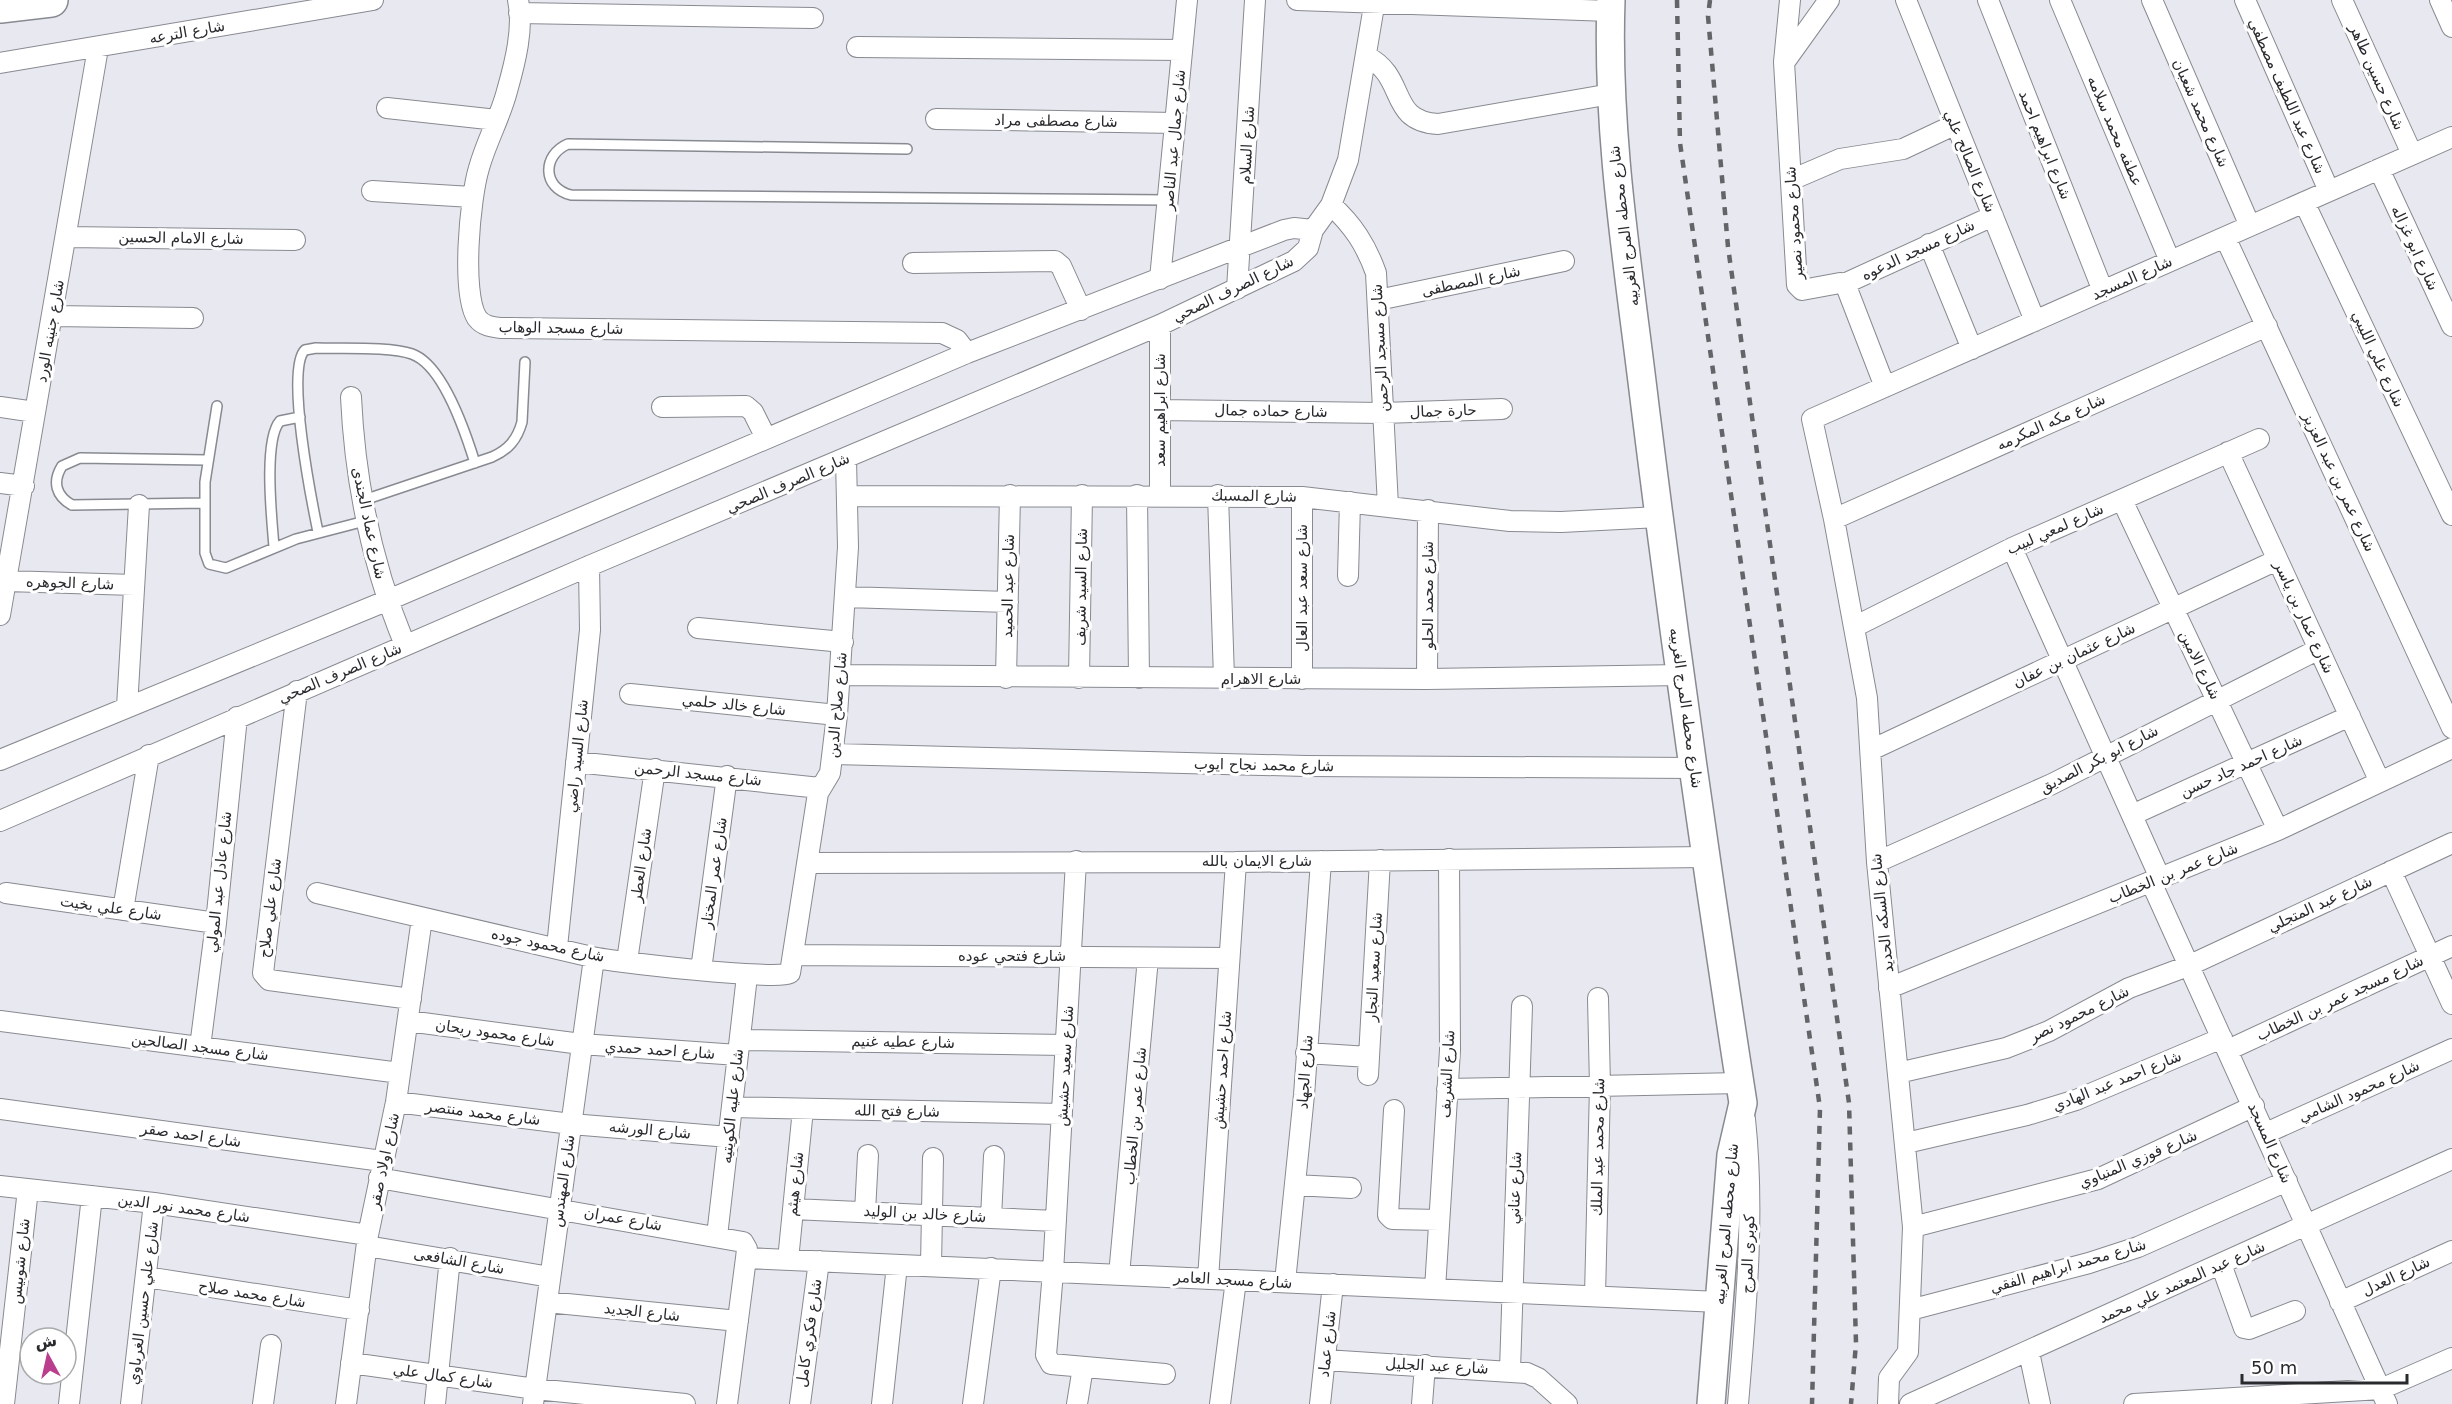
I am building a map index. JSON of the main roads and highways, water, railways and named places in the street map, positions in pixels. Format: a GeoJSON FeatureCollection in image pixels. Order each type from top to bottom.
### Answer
{"type":"FeatureCollection","features":[{"type":"Feature","properties":{"kind":"highway"},"geometry":{"type":"LineString","coordinates":[[0,6],[51,0]]}},
{"type":"Feature","properties":{"kind":"main road","name":"شارع محطه المرج الغربيه"},"geometry":{"type":"LineString","coordinates":[[1611,5],[1611,94],[1619,194],[1659,518],[1742,1093],[1731,1155],[1711,1404]]}},
{"type":"Feature","properties":{"kind":"railway"},"geometry":{"type":"LineString","coordinates":[[1677,0],[1680,143],[1820,1108],[1812,1404]]}},
{"type":"Feature","properties":{"kind":"railway"},"geometry":{"type":"LineString","coordinates":[[1710,0],[1708,16],[1728,247],[1849,1103],[1856,1343],[1851,1404]]}}]}
